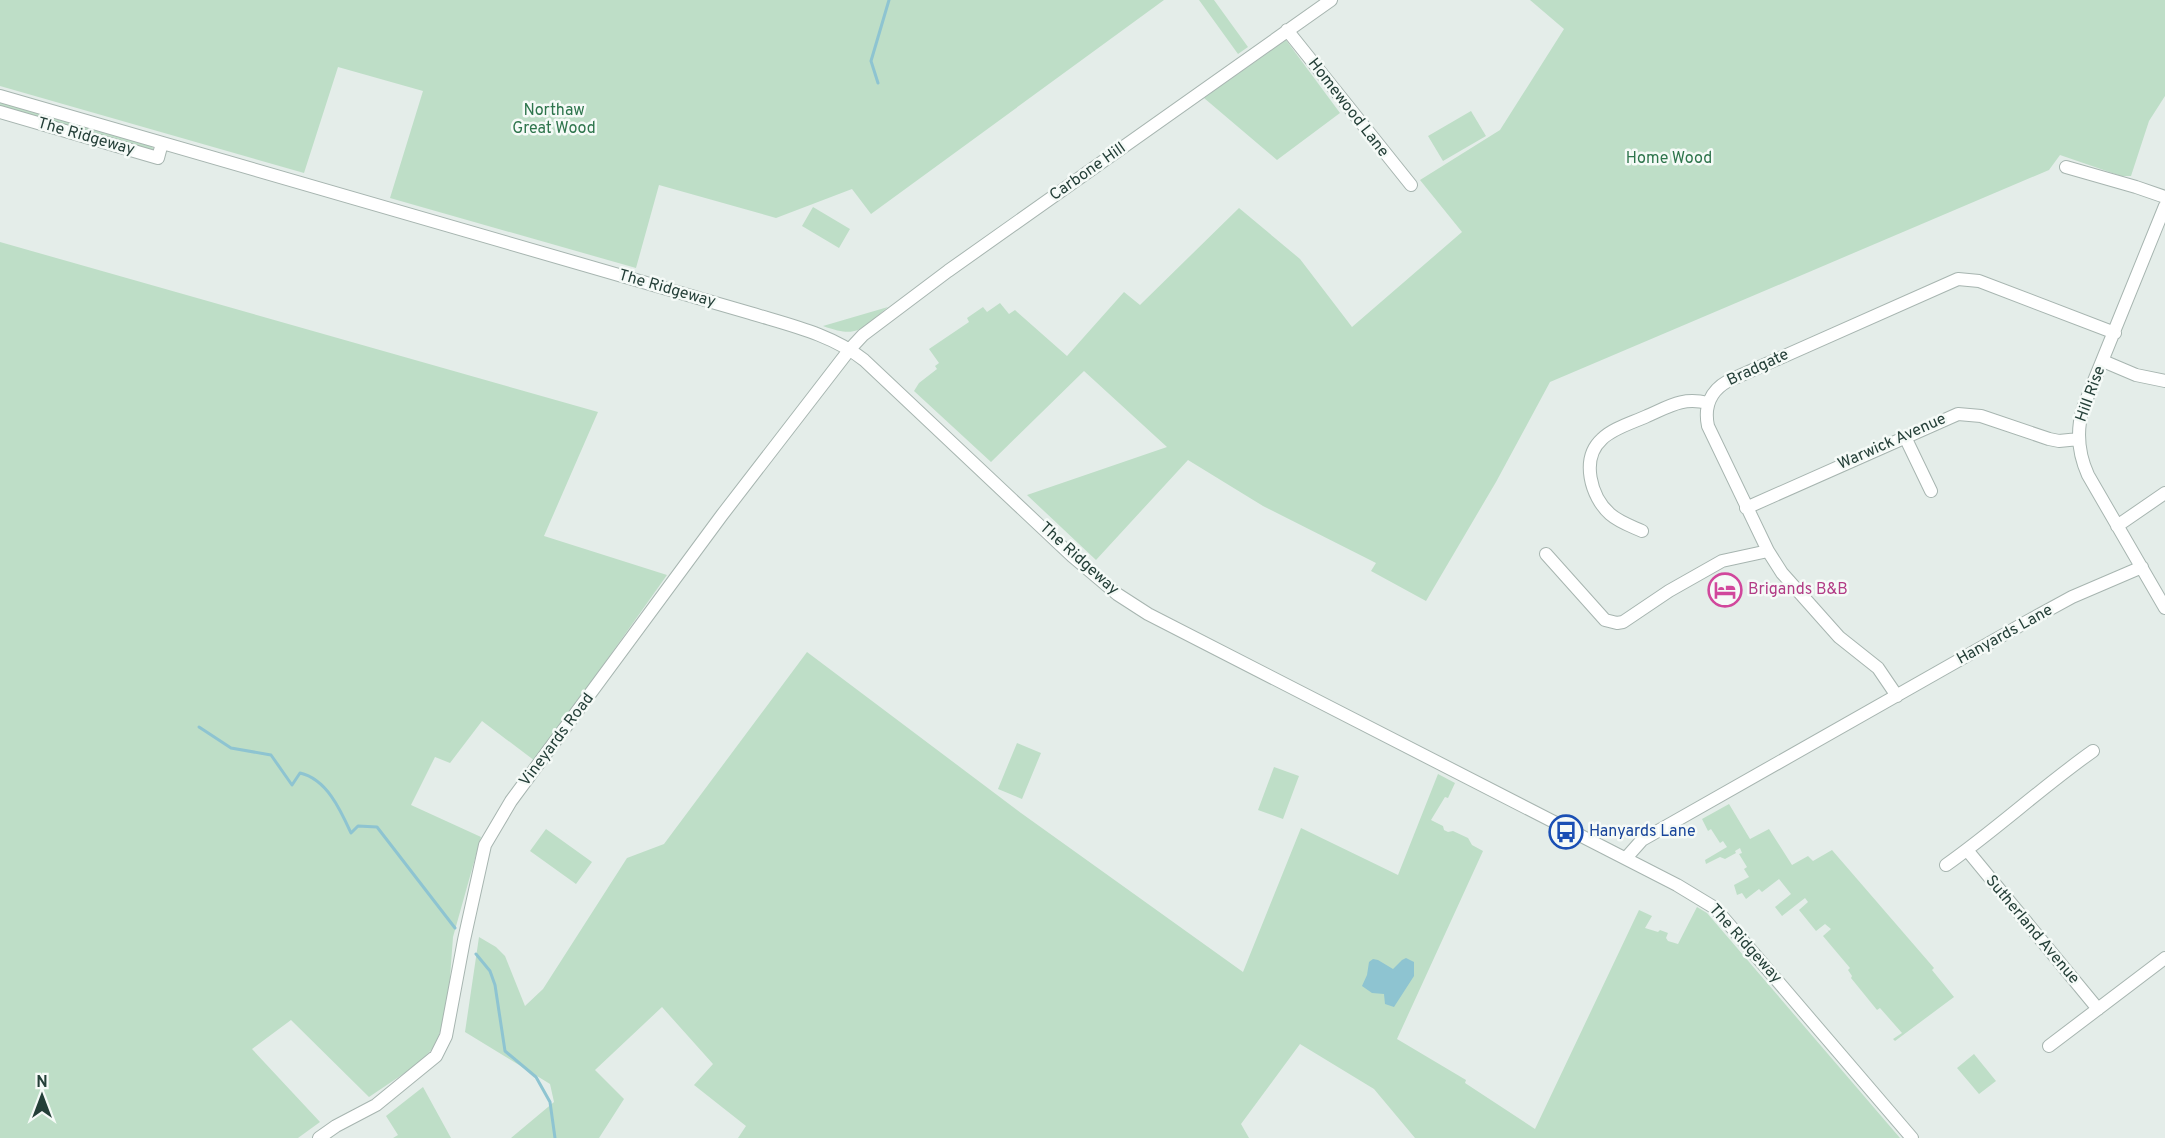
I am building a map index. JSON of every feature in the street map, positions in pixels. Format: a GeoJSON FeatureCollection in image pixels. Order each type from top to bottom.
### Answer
{"type":"FeatureCollection","features":[{"type":"Feature","properties":{"kind":"street","name":"Carbone Hill"},"geometry":{"type":"LineString","coordinates":[[850,349],[862,335],[948,271],[1331,0]]}},
{"type":"Feature","properties":{"kind":"street","name":"Homewood Lane"},"geometry":{"type":"LineString","coordinates":[[1287,30],[1411,185]]}},
{"type":"Feature","properties":{"kind":"street","name":"The Ridgeway"},"geometry":{"type":"LineString","coordinates":[[0,96],[750,313],[833,340],[850,349],[1072,556],[1117,594],[1187,635],[1626,858],[1694,894],[1715,908],[1912,1138]]}},
{"type":"Feature","properties":{"kind":"street","name":"The Ridgeway"},"geometry":{"type":"LineString","coordinates":[[0,112],[158,158],[162,143]]}},
{"type":"Feature","properties":{"kind":"street"},"geometry":{"type":"LineString","coordinates":[[2066,167],[2165,197]]}},
{"type":"Feature","properties":{"kind":"street","name":"Hill Rise"},"geometry":{"type":"LineString","coordinates":[[2165,206],[2083,408],[2079,439],[2082,463],[2165,608]]}},
{"type":"Feature","properties":{"kind":"street","name":"Bradgate"},"geometry":{"type":"LineString","coordinates":[[1708,403],[1714,391],[1728,381],[1958,279],[1979,281],[2115,333]]}},
{"type":"Feature","properties":{"kind":"street","name":"Vineyards Road"},"geometry":{"type":"LineString","coordinates":[[319,1138],[336,1126],[376,1105],[436,1056],[446,1036],[485,845],[506,810],[698,548],[850,349]]}},
{"type":"Feature","properties":{"kind":"street"},"geometry":{"type":"LineString","coordinates":[[2103,361],[2136,375],[2165,381]]}},
{"type":"Feature","properties":{"kind":"street"},"geometry":{"type":"LineString","coordinates":[[1642,531],[1618,521],[1601,504],[1592,485],[1590,472],[1593,453],[1598,443],[1609,434],[1681,400],[1708,403],[1706,410],[1708,426],[1746,508],[1782,573],[1839,637],[1878,668],[1897,696]]}},
{"type":"Feature","properties":{"kind":"street","name":"Warwick Avenue"},"geometry":{"type":"LineString","coordinates":[[1746,508],[1949,417],[1965,414],[1981,416],[2049,439],[2059,441],[2079,439]]}},
{"type":"Feature","properties":{"kind":"street"},"geometry":{"type":"LineString","coordinates":[[1905,437],[1931,491]]}},
{"type":"Feature","properties":{"kind":"street"},"geometry":{"type":"LineString","coordinates":[[2117,526],[2165,493]]}},
{"type":"Feature","properties":{"kind":"street"},"geometry":{"type":"LineString","coordinates":[[1546,554],[1605,620],[1617,623],[1623,622],[1669,591],[1722,561],[1768,551]]}},
{"type":"Feature","properties":{"kind":"street","name":"Hanyards Lane"},"geometry":{"type":"LineString","coordinates":[[1626,858],[1642,840],[2072,597],[2142,567]]}},
{"type":"Feature","properties":{"kind":"street"},"geometry":{"type":"LineString","coordinates":[[1946,865],[1993,831],[2037,793],[2092,751]]}},
{"type":"Feature","properties":{"kind":"street","name":"Sutherland Avenue"},"geometry":{"type":"LineString","coordinates":[[1967,850],[2098,1009]]}},
{"type":"Feature","properties":{"kind":"street"},"geometry":{"type":"LineString","coordinates":[[2049,1046],[2165,958]]}},
{"type":"Feature","properties":{"kind":"green space","name":"Northaw Great Wood"},"geometry":{"type":"Polygon","coordinates":[[[0,0],[1164,0],[871,214],[852,189],[776,218],[659,185],[636,268],[390,198],[423,91],[338,67],[304,173],[0,86],[0,0]]]}},
{"type":"Feature","properties":{"kind":"green space"},"geometry":{"type":"Polygon","coordinates":[[[1199,0],[1214,0],[1248,47],[1238,54],[1199,0]]]}},
{"type":"Feature","properties":{"kind":"green space","name":"Home Wood"},"geometry":{"type":"Polygon","coordinates":[[[1530,0],[2165,0],[2165,96],[2149,121],[2131,176],[2121,176],[2060,155],[2049,170],[1550,382],[1496,482],[1426,601],[1371,571],[1376,563],[1263,506],[1188,460],[1096,560],[1027,495],[1167,447],[1084,371],[991,462],[914,391],[919,383],[937,369],[935,366],[939,363],[929,349],[969,322],[967,318],[983,307],[987,312],[1000,303],[1009,314],[1015,310],[1067,356],[1124,292],[1140,305],[1239,208],[1300,259],[1352,327],[1462,232],[1420,180],[1500,130],[1564,29],[1530,0]]]}},
{"type":"Feature","properties":{"kind":"green space"},"geometry":{"type":"Polygon","coordinates":[[[1286,40],[1340,113],[1277,160],[1204,98],[1286,40]]]}},
{"type":"Feature","properties":{"kind":"green space"},"geometry":{"type":"Polygon","coordinates":[[[0,100],[150,143],[154,150],[0,108],[0,100]]]}},
{"type":"Feature","properties":{"kind":"green space"},"geometry":{"type":"Polygon","coordinates":[[[1471,111],[1486,136],[1443,161],[1428,136],[1471,111]]]}},
{"type":"Feature","properties":{"kind":"green space"},"geometry":{"type":"Polygon","coordinates":[[[813,207],[850,229],[839,248],[802,226],[813,207]]]}},
{"type":"Feature","properties":{"kind":"green space"},"geometry":{"type":"Polygon","coordinates":[[[0,242],[598,412],[544,536],[667,575],[535,761],[482,721],[450,763],[435,757],[411,805],[481,837],[453,937],[448,1005],[436,1045],[418,1064],[369,1097],[291,1020],[252,1049],[320,1122],[298,1138],[0,1138],[0,242]]]}},
{"type":"Feature","properties":{"kind":"green space"},"geometry":{"type":"Polygon","coordinates":[[[888,307],[859,330],[845,332],[823,326],[888,307]]]}},
{"type":"Feature","properties":{"kind":"green space"},"geometry":{"type":"Polygon","coordinates":[[[807,652],[1021,813],[1243,972],[1301,828],[1398,875],[1438,774],[1455,783],[1448,798],[1445,797],[1431,820],[1443,826],[1448,832],[1453,831],[1468,838],[1472,845],[1483,851],[1397,1039],[1466,1080],[1465,1083],[1535,1129],[1639,910],[1652,916],[1645,928],[1668,933],[1666,938],[1668,941],[1678,944],[1697,907],[1707,913],[1900,1138],[1415,1138],[1374,1089],[1300,1044],[1241,1124],[1249,1138],[738,1138],[746,1126],[694,1085],[713,1064],[662,1007],[595,1070],[624,1099],[599,1138],[511,1138],[554,1102],[550,1084],[465,1032],[479,937],[496,947],[505,956],[525,1006],[543,989],[627,858],[664,844],[807,652]]]}},
{"type":"Feature","properties":{"kind":"green space"},"geometry":{"type":"Polygon","coordinates":[[[1017,743],[1041,753],[1022,799],[998,789],[1017,743]]]}},
{"type":"Feature","properties":{"kind":"green space"},"geometry":{"type":"Polygon","coordinates":[[[1274,767],[1299,776],[1283,819],[1258,810],[1274,767]]]}},
{"type":"Feature","properties":{"kind":"green space"},"geometry":{"type":"Polygon","coordinates":[[[1729,804],[1750,839],[1769,829],[1792,865],[1808,856],[1813,861],[1832,850],[1934,968],[1932,970],[1954,997],[1895,1041],[1893,1039],[1902,1033],[1880,1008],[1877,1010],[1851,978],[1848,970],[1850,968],[1823,936],[1831,929],[1825,924],[1816,931],[1799,910],[1808,902],[1805,898],[1782,916],[1775,907],[1791,894],[1779,879],[1762,892],[1759,889],[1746,899],[1742,893],[1737,895],[1734,885],[1749,877],[1744,869],[1747,867],[1739,854],[1742,853],[1740,848],[1725,859],[1720,857],[1706,864],[1705,860],[1727,847],[1723,841],[1720,843],[1711,829],[1708,831],[1702,819],[1729,804]]]}},
{"type":"Feature","properties":{"kind":"green space"},"geometry":{"type":"Polygon","coordinates":[[[546,829],[592,862],[576,884],[530,851],[546,829]]]}},
{"type":"Feature","properties":{"kind":"green space"},"geometry":{"type":"Polygon","coordinates":[[[1974,1054],[1996,1081],[1979,1094],[1957,1068],[1974,1054]]]}},
{"type":"Feature","properties":{"kind":"green space"},"geometry":{"type":"Polygon","coordinates":[[[423,1087],[451,1138],[393,1138],[398,1135],[386,1116],[423,1087]]]}},
{"type":"Feature","properties":{"kind":"water"},"geometry":{"type":"Polygon","coordinates":[[[1406,958],[1414,962],[1414,976],[1394,1007],[1385,1004],[1384,994],[1372,993],[1362,986],[1369,962],[1373,959],[1393,969],[1406,958]]]}},
{"type":"Feature","properties":{"kind":"waterway"},"geometry":{"type":"LineString","coordinates":[[878,83],[871,61],[889,0]]}},
{"type":"Feature","properties":{"kind":"waterway"},"geometry":{"type":"LineString","coordinates":[[199,727],[231,748],[271,755],[292,785],[300,773],[310,776],[332,797],[351,833],[358,826],[377,827],[455,928]]}},
{"type":"Feature","properties":{"kind":"waterway"},"geometry":{"type":"LineString","coordinates":[[476,954],[490,971],[495,985],[505,1051],[536,1077],[550,1102],[555,1138]]}},
{"type":"Feature","properties":{"kind":"place","name":"Brigands B&B"},"geometry":{"type":"Point","coordinates":[1725,590]}},
{"type":"Feature","properties":{"kind":"place","name":"Hanyards Lane"},"geometry":{"type":"Point","coordinates":[1566,832]}}]}
